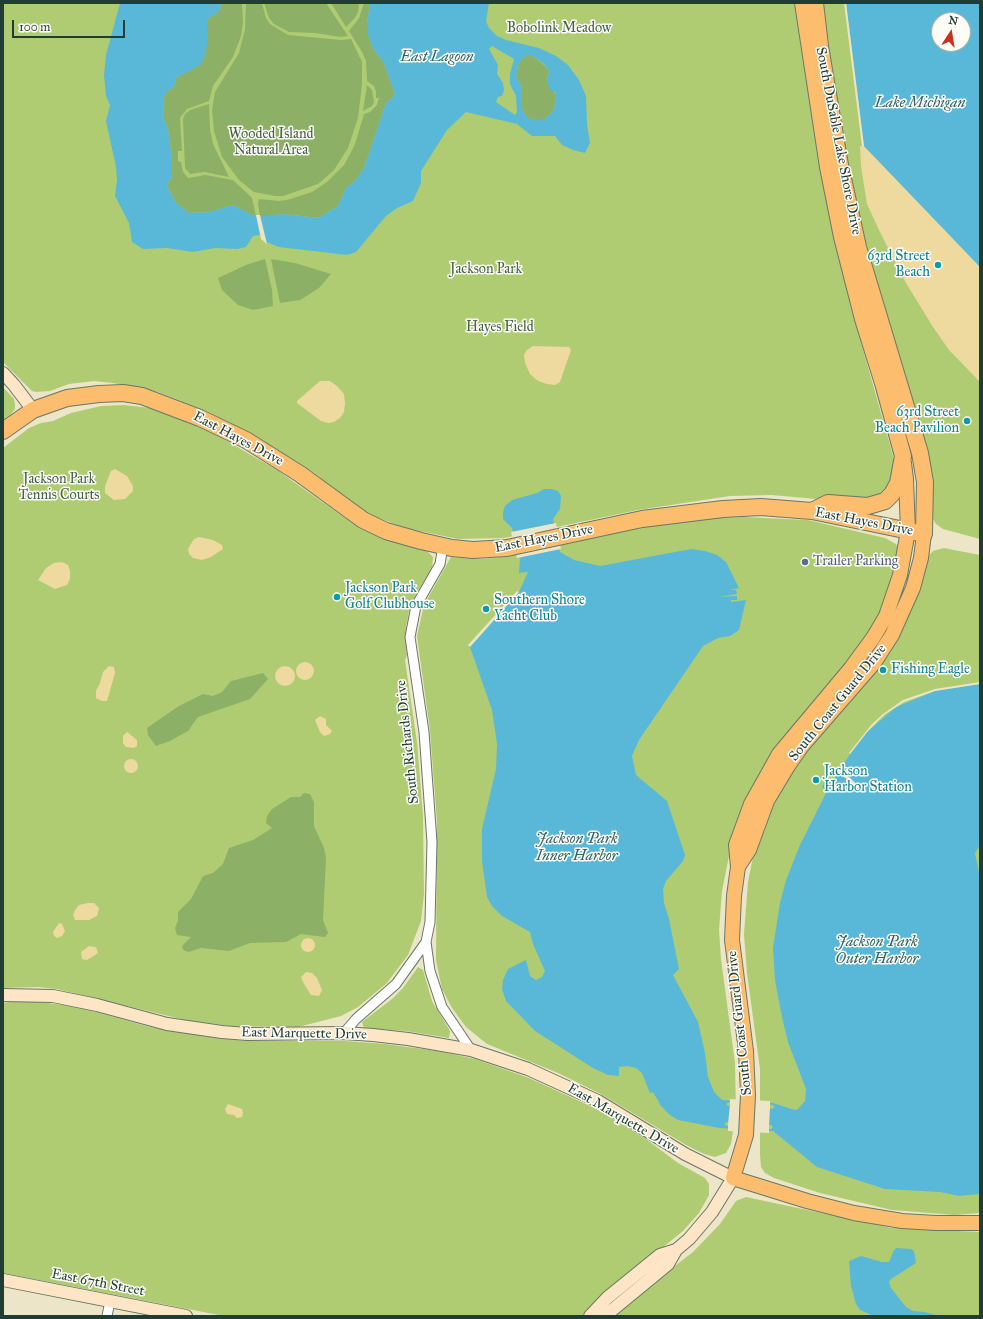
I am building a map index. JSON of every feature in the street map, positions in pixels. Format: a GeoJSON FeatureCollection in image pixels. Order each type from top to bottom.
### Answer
{"type":"FeatureCollection","features":[{"type":"Feature","properties":{"kind":"highway","name":"South DuSable Lake Shore Drive"},"geometry":{"type":"LineString","coordinates":[[803,3],[828,167],[842,237],[863,319],[883,383],[903,456]]}},
{"type":"Feature","properties":{"kind":"highway","name":"South DuSable Lake Shore Drive"},"geometry":{"type":"LineString","coordinates":[[815,3],[820,46],[840,165],[858,247],[920,453],[925,482],[924,534]]}},
{"type":"Feature","properties":{"kind":"highway","name":"East Hayes Drive"},"geometry":{"type":"LineString","coordinates":[[3,431],[33,410],[67,398],[123,393],[142,396],[168,404],[246,440],[300,474],[362,520],[386,531],[443,546],[473,550],[507,548],[642,519],[723,508],[761,507],[812,511],[924,534]]}},
{"type":"Feature","properties":{"kind":"highway"},"geometry":{"type":"LineString","coordinates":[[812,511],[828,503],[868,506],[885,501],[892,494],[898,483],[903,456]]}},
{"type":"Feature","properties":{"kind":"main road","name":"South DuSable Lake Shore Drive"},"geometry":{"type":"LineString","coordinates":[[903,456],[906,479],[908,531]]}},
{"type":"Feature","properties":{"kind":"main road","name":"South Coast Guard Drive"},"geometry":{"type":"LineString","coordinates":[[733,1178],[746,1135],[748,1095],[746,1051],[732,940],[734,896],[738,867],[736,845],[751,804],[766,774],[794,734],[851,668],[873,638],[886,616],[900,575],[908,531]]}},
{"type":"Feature","properties":{"kind":"main road","name":"South Coast Guard Drive"},"geometry":{"type":"LineString","coordinates":[[738,867],[749,850],[767,801],[788,766],[802,746],[874,663],[892,635],[913,588],[921,558],[924,534]]}},
{"type":"Feature","properties":{"kind":"main road","name":"East Marquette Drive"},"geometry":{"type":"LineString","coordinates":[[733,1178],[807,1201],[854,1213],[902,1221],[980,1223]]}},
{"type":"Feature","properties":{"kind":"street"},"geometry":{"type":"LineString","coordinates":[[3,373],[33,410]]}},
{"type":"Feature","properties":{"kind":"street","name":"South Richards Drive"},"geometry":{"type":"LineString","coordinates":[[443,546],[440,564],[416,606],[410,637],[424,732],[432,842],[430,915],[426,942],[430,971],[438,996],[448,1016],[471,1050]]}},
{"type":"Feature","properties":{"kind":"street","name":"South Richards Drive"},"geometry":{"type":"LineString","coordinates":[[344,1034],[356,1019],[396,984],[426,942]]}},
{"type":"Feature","properties":{"kind":"street","name":"East Marquette Drive"},"geometry":{"type":"LineString","coordinates":[[3,995],[53,996],[97,1005],[167,1024],[222,1032],[247,1034],[344,1034],[408,1039],[471,1050],[528,1069],[598,1101],[685,1154],[733,1178]]}},
{"type":"Feature","properties":{"kind":"street"},"geometry":{"type":"LineString","coordinates":[[605,1316],[668,1264],[676,1250],[689,1239],[712,1212],[733,1178]]}},
{"type":"Feature","properties":{"kind":"street"},"geometry":{"type":"LineString","coordinates":[[590,1316],[607,1298],[660,1255],[676,1250]]}},
{"type":"Feature","properties":{"kind":"street","name":"East 67th Street"},"geometry":{"type":"LineString","coordinates":[[3,1280],[186,1316]]}},
{"type":"Feature","properties":{"kind":"street"},"geometry":{"type":"LineString","coordinates":[[107,1316],[110,1301]]}},
{"type":"Feature","properties":{"kind":"green space","name":"Jackson Park"},"geometry":{"type":"Polygon","coordinates":[[[3,3],[794,3],[836,239],[851,307],[894,459],[896,471],[885,498],[827,500],[772,495],[730,496],[638,510],[504,538],[458,539],[405,528],[369,514],[343,497],[313,472],[257,437],[202,409],[158,392],[113,383],[94,381],[69,384],[50,391],[32,391],[3,362],[3,3]]]}},
{"type":"Feature","properties":{"kind":"green space"},"geometry":{"type":"Polygon","coordinates":[[[220,3],[242,3],[243,23],[241,36],[233,57],[213,86],[209,101],[187,109],[180,118],[182,151],[178,151],[178,161],[181,162],[183,172],[188,178],[205,175],[233,180],[252,198],[256,217],[233,205],[209,212],[189,213],[176,203],[167,186],[172,176],[172,160],[168,129],[163,117],[164,98],[166,92],[174,87],[176,78],[199,65],[205,56],[207,22],[209,18],[217,13],[221,8],[220,3]]]}},
{"type":"Feature","properties":{"kind":"green space","name":"Wooded Island Natural Area"},"geometry":{"type":"Polygon","coordinates":[[[246,3],[262,3],[266,18],[270,24],[288,35],[341,40],[351,39],[362,62],[362,84],[358,118],[348,148],[334,170],[318,184],[283,196],[254,192],[239,180],[222,157],[214,131],[212,110],[215,92],[239,53],[245,29],[246,3]]]}},
{"type":"Feature","properties":{"kind":"green space"},"geometry":{"type":"Polygon","coordinates":[[[264,3],[326,3],[348,36],[340,37],[315,33],[289,32],[274,24],[269,18],[264,3]]]}},
{"type":"Feature","properties":{"kind":"green space"},"geometry":{"type":"Polygon","coordinates":[[[331,3],[357,3],[359,5],[358,12],[355,18],[346,27],[331,3]]]}},
{"type":"Feature","properties":{"kind":"green space"},"geometry":{"type":"Polygon","coordinates":[[[364,3],[370,3],[367,23],[373,48],[384,63],[395,95],[386,103],[364,168],[355,181],[346,188],[338,206],[318,218],[283,214],[260,217],[258,204],[259,199],[279,201],[287,200],[312,192],[327,182],[344,165],[350,154],[355,144],[364,114],[370,112],[377,105],[379,98],[376,98],[374,86],[367,81],[366,61],[349,31],[359,18],[364,3]]]}},
{"type":"Feature","properties":{"kind":"green space"},"geometry":{"type":"Polygon","coordinates":[[[822,3],[846,3],[865,146],[980,267],[980,539],[943,529],[936,524],[933,519],[864,242],[847,160],[822,3]]]}},
{"type":"Feature","properties":{"kind":"green space"},"geometry":{"type":"Polygon","coordinates":[[[527,55],[531,55],[549,71],[547,81],[556,95],[554,110],[545,119],[530,119],[526,116],[522,109],[522,87],[516,77],[518,65],[527,55]]]}},
{"type":"Feature","properties":{"kind":"green space"},"geometry":{"type":"Polygon","coordinates":[[[367,85],[372,90],[374,102],[372,106],[363,111],[367,85]]]}},
{"type":"Feature","properties":{"kind":"green space"},"geometry":{"type":"Polygon","coordinates":[[[209,104],[210,129],[213,144],[229,177],[204,172],[190,174],[185,168],[183,119],[185,114],[190,110],[209,104]]]}},
{"type":"Feature","properties":{"kind":"green space"},"geometry":{"type":"Polygon","coordinates":[[[265,259],[272,290],[273,306],[253,310],[238,305],[222,290],[218,278],[246,265],[265,259]]]}},
{"type":"Feature","properties":{"kind":"green space"},"geometry":{"type":"Polygon","coordinates":[[[271,259],[295,263],[331,274],[319,288],[300,300],[280,303],[271,259]]]}},
{"type":"Feature","properties":{"kind":"green space"},"geometry":{"type":"Polygon","coordinates":[[[3,387],[14,399],[15,409],[3,420],[3,387]]]}},
{"type":"Feature","properties":{"kind":"green space","name":"Jackson Park Tennis Courts"},"geometry":{"type":"Polygon","coordinates":[[[124,405],[150,408],[213,433],[277,470],[359,528],[387,540],[427,551],[433,557],[432,568],[415,596],[409,611],[406,627],[407,655],[405,660],[417,742],[423,816],[424,894],[421,921],[408,955],[387,983],[358,1007],[341,1016],[298,1027],[231,1026],[185,1020],[57,989],[38,987],[3,988],[3,448],[29,428],[41,423],[53,421],[71,413],[101,406],[124,405]]]}},
{"type":"Feature","properties":{"kind":"green space"},"geometry":{"type":"Polygon","coordinates":[[[743,517],[808,520],[885,538],[896,544],[899,550],[899,558],[882,610],[863,644],[787,735],[732,841],[722,891],[719,930],[721,959],[735,1063],[736,1112],[731,1144],[726,1153],[715,1157],[704,1154],[686,1145],[601,1094],[558,1073],[487,1044],[466,1027],[452,1008],[442,989],[436,960],[437,822],[430,730],[417,636],[424,605],[451,557],[478,559],[495,558],[665,523],[708,518],[743,517]]]}},
{"type":"Feature","properties":{"kind":"green space","name":"Jackson Park Outer Harbor"},"geometry":{"type":"Polygon","coordinates":[[[944,548],[980,555],[980,1213],[954,1215],[892,1210],[820,1193],[774,1178],[765,1173],[761,1167],[760,1155],[760,1069],[747,973],[744,934],[748,882],[756,842],[759,832],[792,766],[860,688],[930,554],[933,551],[944,548]]]}},
{"type":"Feature","properties":{"kind":"green space"},"geometry":{"type":"Polygon","coordinates":[[[263,673],[268,679],[250,699],[198,717],[188,731],[170,741],[156,746],[148,735],[147,728],[179,706],[203,694],[213,696],[222,692],[231,681],[263,673]]]}},
{"type":"Feature","properties":{"kind":"green space"},"geometry":{"type":"Polygon","coordinates":[[[304,793],[310,794],[314,802],[314,826],[324,848],[326,858],[323,920],[328,933],[325,937],[301,934],[286,942],[250,943],[229,951],[201,948],[189,952],[185,951],[182,948],[183,945],[191,937],[177,935],[175,928],[178,921],[178,912],[191,899],[203,876],[213,873],[223,864],[229,848],[253,840],[272,828],[266,823],[267,816],[272,809],[291,797],[300,797],[304,793]]]}},
{"type":"Feature","properties":{"kind":"green space"},"geometry":{"type":"Polygon","coordinates":[[[418,967],[423,970],[432,1001],[450,1031],[449,1038],[406,1031],[364,1028],[362,1022],[392,999],[403,988],[418,967]]]}},
{"type":"Feature","properties":{"kind":"green space"},"geometry":{"type":"Polygon","coordinates":[[[17,1001],[40,1002],[78,1007],[150,1027],[216,1038],[247,1041],[345,1041],[385,1044],[438,1051],[475,1059],[529,1078],[599,1110],[646,1139],[678,1163],[705,1178],[709,1184],[709,1195],[699,1213],[683,1231],[619,1283],[584,1316],[224,1316],[3,1273],[3,1003],[17,1001]]]}},
{"type":"Feature","properties":{"kind":"green space"},"geometry":{"type":"Polygon","coordinates":[[[746,1197],[892,1228],[980,1232],[980,1316],[610,1316],[693,1252],[720,1224],[736,1201],[746,1197]]]}},
{"type":"Feature","properties":{"kind":"sand","name":"63rd Street Beach"},"geometry":{"type":"Polygon","coordinates":[[[860,146],[864,146],[980,267],[980,382],[949,350],[933,327],[906,283],[880,232],[867,204],[861,166],[860,146]]]}},
{"type":"Feature","properties":{"kind":"sand"},"geometry":{"type":"Polygon","coordinates":[[[533,346],[569,347],[571,350],[560,382],[555,385],[547,384],[538,381],[530,374],[525,363],[524,355],[527,350],[533,346]]]}},
{"type":"Feature","properties":{"kind":"sand"},"geometry":{"type":"Polygon","coordinates":[[[320,381],[330,381],[344,394],[344,412],[340,418],[334,422],[328,423],[321,421],[297,403],[297,401],[320,381]]]}},
{"type":"Feature","properties":{"kind":"sand"},"geometry":{"type":"Polygon","coordinates":[[[115,469],[127,476],[133,486],[133,491],[125,499],[114,500],[105,493],[105,486],[111,471],[115,469]]]}},
{"type":"Feature","properties":{"kind":"sand"},"geometry":{"type":"Polygon","coordinates":[[[199,537],[213,540],[222,545],[223,549],[211,557],[202,560],[193,558],[189,554],[188,549],[194,539],[199,537]]]}},
{"type":"Feature","properties":{"kind":"sand"},"geometry":{"type":"Polygon","coordinates":[[[62,562],[68,565],[70,571],[70,579],[67,585],[55,589],[38,580],[46,568],[54,563],[62,562]]]}},
{"type":"Feature","properties":{"kind":"sand"},"geometry":{"type":"Polygon","coordinates":[[[305,662],[311,665],[314,671],[311,677],[305,680],[299,677],[296,671],[299,665],[305,662]]]}},
{"type":"Feature","properties":{"kind":"sand"},"geometry":{"type":"Polygon","coordinates":[[[109,666],[114,667],[115,673],[107,701],[102,701],[96,698],[96,691],[103,672],[109,666]]]}},
{"type":"Feature","properties":{"kind":"sand"},"geometry":{"type":"Polygon","coordinates":[[[285,666],[292,669],[295,676],[292,683],[285,686],[278,683],[275,676],[278,669],[285,666]]]}},
{"type":"Feature","properties":{"kind":"sand"},"geometry":{"type":"Polygon","coordinates":[[[320,716],[326,719],[326,725],[332,731],[330,734],[324,736],[320,732],[315,720],[320,716]]]}},
{"type":"Feature","properties":{"kind":"sand"},"geometry":{"type":"Polygon","coordinates":[[[127,732],[137,740],[137,746],[134,748],[126,747],[123,743],[123,736],[127,732]]]}},
{"type":"Feature","properties":{"kind":"sand"},"geometry":{"type":"Polygon","coordinates":[[[128,759],[134,759],[138,763],[138,769],[134,773],[128,773],[124,769],[124,763],[128,759]]]}},
{"type":"Feature","properties":{"kind":"sand"},"geometry":{"type":"Polygon","coordinates":[[[94,903],[99,908],[97,916],[89,920],[75,920],[73,915],[75,910],[79,905],[94,903]]]}},
{"type":"Feature","properties":{"kind":"sand"},"geometry":{"type":"Polygon","coordinates":[[[59,923],[62,924],[65,931],[62,936],[57,938],[54,936],[53,932],[59,923]]]}},
{"type":"Feature","properties":{"kind":"sand"},"geometry":{"type":"Polygon","coordinates":[[[305,938],[311,938],[315,942],[315,948],[311,952],[305,952],[301,948],[301,942],[305,938]]]}},
{"type":"Feature","properties":{"kind":"sand"},"geometry":{"type":"Polygon","coordinates":[[[89,946],[96,947],[98,953],[87,960],[82,959],[81,952],[89,946]]]}},
{"type":"Feature","properties":{"kind":"sand"},"geometry":{"type":"Polygon","coordinates":[[[306,972],[312,973],[317,978],[322,990],[319,996],[311,995],[304,984],[301,977],[306,972]]]}},
{"type":"Feature","properties":{"kind":"sand"},"geometry":{"type":"Polygon","coordinates":[[[228,1104],[242,1109],[242,1117],[237,1118],[234,1115],[227,1114],[225,1109],[228,1104]]]}},
{"type":"Feature","properties":{"kind":"water","name":"East Lagoon"},"geometry":{"type":"Polygon","coordinates":[[[120,3],[220,3],[221,8],[217,13],[209,18],[207,22],[208,38],[205,56],[200,65],[176,78],[174,87],[166,92],[164,98],[163,117],[168,129],[172,160],[172,176],[167,186],[176,203],[189,213],[209,212],[233,205],[256,217],[283,214],[318,218],[338,206],[346,188],[355,181],[364,168],[386,103],[395,95],[384,63],[373,48],[368,35],[367,23],[370,3],[489,3],[486,21],[489,28],[497,36],[506,40],[539,48],[556,56],[568,65],[579,80],[586,96],[587,124],[590,143],[585,153],[573,150],[562,145],[555,136],[532,136],[517,124],[466,112],[447,130],[421,171],[421,183],[413,201],[397,208],[386,216],[356,252],[347,255],[279,247],[266,242],[260,235],[253,236],[246,247],[238,249],[215,248],[193,252],[167,248],[143,249],[132,242],[129,223],[115,196],[117,180],[116,167],[106,121],[110,105],[106,96],[104,75],[106,55],[120,3]],[[492,46],[489,49],[498,65],[497,74],[503,83],[504,90],[502,96],[498,97],[496,102],[515,115],[517,112],[516,96],[510,84],[510,74],[514,59],[492,46]],[[527,55],[518,65],[516,77],[522,87],[522,109],[526,116],[531,119],[545,119],[554,110],[556,95],[555,92],[551,91],[549,87],[547,81],[549,71],[544,64],[531,55],[527,55]]]}},
{"type":"Feature","properties":{"kind":"water","name":"Lake Michigan"},"geometry":{"type":"Polygon","coordinates":[[[846,3],[980,3],[980,267],[864,146],[846,3]]]}},
{"type":"Feature","properties":{"kind":"water","name":"Jackson Park Inner Harbor"},"geometry":{"type":"Polygon","coordinates":[[[544,489],[552,489],[558,491],[561,496],[560,509],[553,519],[560,552],[574,560],[600,566],[691,549],[705,551],[717,555],[726,562],[739,588],[730,590],[736,590],[737,594],[720,597],[737,596],[737,600],[731,600],[731,602],[746,600],[739,630],[730,636],[718,638],[703,646],[639,740],[632,756],[636,775],[667,801],[685,855],[683,861],[666,881],[663,889],[664,903],[669,919],[679,969],[673,975],[698,1022],[705,1053],[708,1077],[714,1092],[722,1100],[773,1103],[795,1110],[798,1109],[805,1101],[806,1089],[788,1042],[782,1017],[775,980],[773,948],[780,903],[786,880],[800,845],[827,791],[822,787],[826,779],[833,781],[850,754],[868,731],[896,707],[935,691],[980,684],[980,845],[975,853],[980,878],[980,1194],[959,1196],[940,1192],[885,1189],[817,1167],[773,1131],[719,1128],[678,1120],[670,1115],[661,1106],[653,1092],[650,1093],[642,1073],[636,1068],[627,1066],[619,1067],[619,1076],[608,1075],[593,1068],[535,1031],[506,1001],[502,989],[503,980],[508,969],[526,960],[530,976],[536,980],[542,977],[545,971],[533,944],[530,932],[502,916],[492,906],[487,897],[482,861],[482,829],[496,769],[497,744],[492,710],[470,647],[519,592],[528,572],[519,573],[520,559],[512,528],[503,519],[505,506],[512,500],[537,493],[544,489]],[[729,1102],[726,1104],[728,1106],[772,1109],[775,1107],[773,1105],[729,1102]],[[727,1122],[724,1124],[727,1126],[771,1129],[773,1127],[771,1125],[727,1122]]]}},
{"type":"Feature","properties":{"kind":"water"},"geometry":{"type":"Polygon","coordinates":[[[897,1248],[911,1249],[914,1251],[916,1263],[891,1279],[889,1282],[891,1288],[906,1307],[913,1311],[925,1312],[938,1316],[874,1316],[860,1310],[856,1304],[851,1286],[849,1261],[861,1256],[882,1262],[889,1262],[894,1250],[897,1248]]]}},
{"type":"Feature","properties":{"kind":"pier"},"geometry":{"type":"Polygon","coordinates":[[[844,3],[846,3],[864,146],[862,146],[844,3]]]}},
{"type":"Feature","properties":{"kind":"pier"},"geometry":{"type":"Polygon","coordinates":[[[256,215],[260,215],[267,244],[261,239],[256,215]]]}},
{"type":"Feature","properties":{"kind":"pier"},"geometry":{"type":"Polygon","coordinates":[[[556,523],[561,549],[517,558],[511,532],[556,523]]]}},
{"type":"Feature","properties":{"kind":"pier"},"geometry":{"type":"Polygon","coordinates":[[[517,591],[519,592],[470,647],[468,645],[517,591]]]}},
{"type":"Feature","properties":{"kind":"pier"},"geometry":{"type":"Polygon","coordinates":[[[980,682],[980,684],[935,691],[904,702],[884,715],[868,731],[850,754],[849,753],[872,724],[903,700],[935,689],[980,682]]]}},
{"type":"Feature","properties":{"kind":"pier"},"geometry":{"type":"Polygon","coordinates":[[[844,762],[847,775],[863,790],[862,792],[838,772],[844,762]]]}},
{"type":"Feature","properties":{"kind":"pier"},"geometry":{"type":"Polygon","coordinates":[[[730,1099],[770,1101],[770,1107],[730,1104],[730,1099]]]}},
{"type":"Feature","properties":{"kind":"pier"},"geometry":{"type":"Polygon","coordinates":[[[730,1104],[770,1107],[769,1127],[728,1124],[730,1104]]]}},
{"type":"Feature","properties":{"kind":"pier"},"geometry":{"type":"Polygon","coordinates":[[[728,1124],[769,1127],[769,1133],[728,1131],[728,1124]]]}},
{"type":"Feature","properties":{"kind":"place","name":"63rd Street Beach"},"geometry":{"type":"Point","coordinates":[938,265]}},
{"type":"Feature","properties":{"kind":"place","name":"63rd Street Beach Pavilion"},"geometry":{"type":"Point","coordinates":[967,421]}},
{"type":"Feature","properties":{"kind":"place","name":"Trailer Parking"},"geometry":{"type":"Point","coordinates":[805,562]}},
{"type":"Feature","properties":{"kind":"place","name":"Jackson Park Golf Clubhouse"},"geometry":{"type":"Point","coordinates":[337,597]}},
{"type":"Feature","properties":{"kind":"place","name":"Southern Shore Yacht Club"},"geometry":{"type":"Point","coordinates":[486,609]}},
{"type":"Feature","properties":{"kind":"place","name":"Fishing Eagle"},"geometry":{"type":"Point","coordinates":[883,670]}},
{"type":"Feature","properties":{"kind":"place","name":"Jackson Harbor Station"},"geometry":{"type":"Point","coordinates":[816,780]}},
{"type":"Feature","properties":{"kind":"park label","name":"Bobolink Meadow"},"geometry":{"type":"Point","coordinates":[559,29]}},
{"type":"Feature","properties":{"kind":"park label","name":"Hayes Field"},"geometry":{"type":"Point","coordinates":[500,328]}}]}
